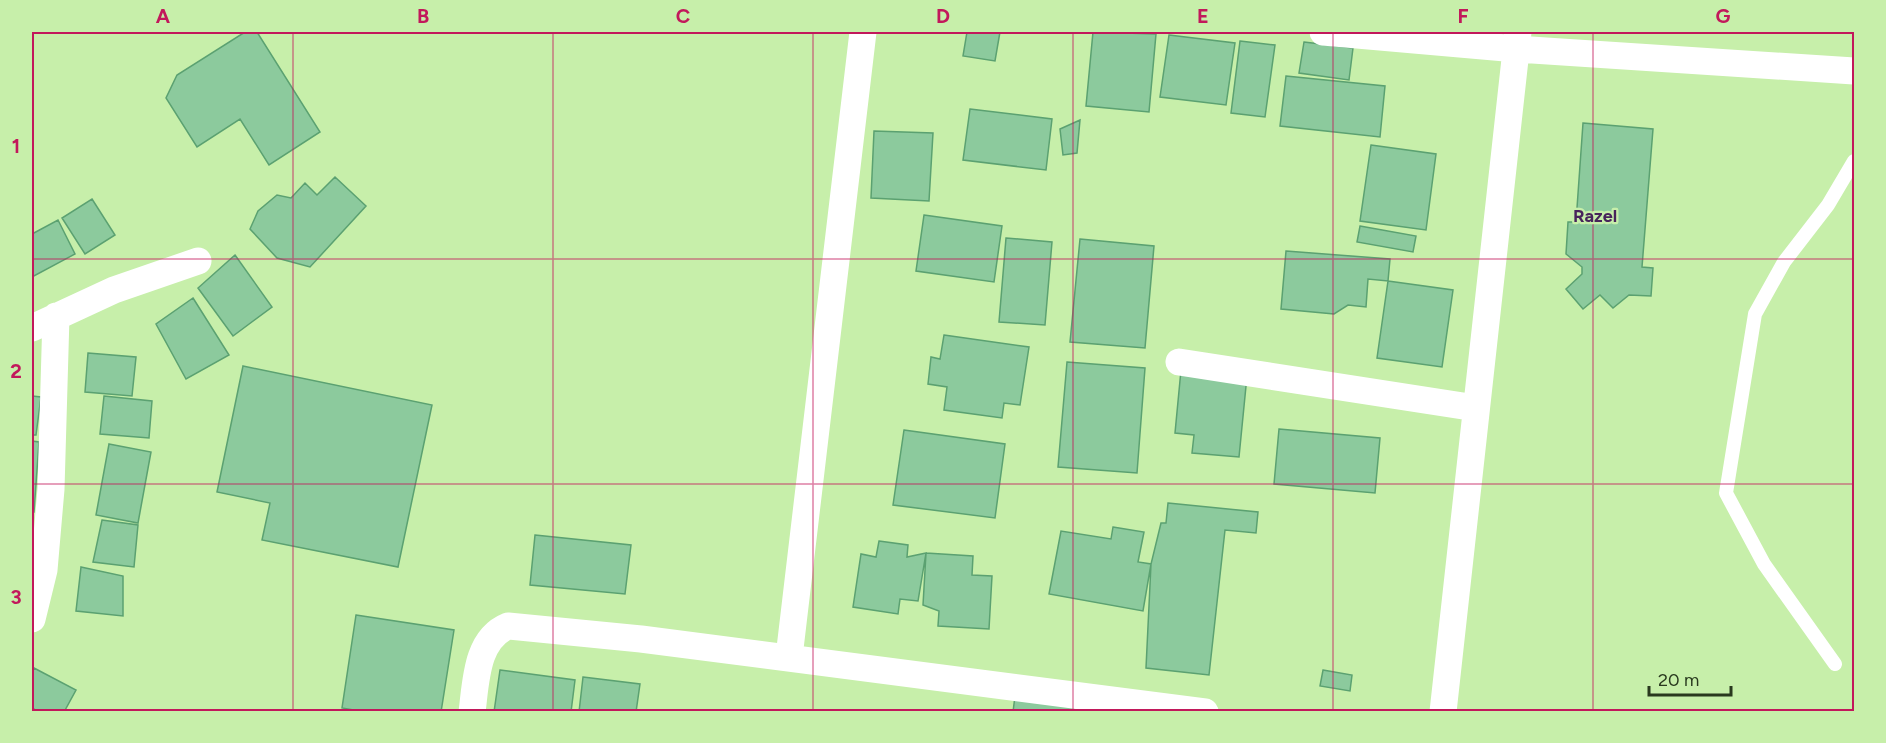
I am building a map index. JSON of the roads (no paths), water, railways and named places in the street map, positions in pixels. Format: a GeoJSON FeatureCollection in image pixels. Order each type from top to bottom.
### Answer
{"type":"FeatureCollection","features":[{"type":"Feature","properties":{"kind":"street"},"geometry":{"type":"LineString","coordinates":[[789,657],[863,32]]}},
{"type":"Feature","properties":{"kind":"street"},"geometry":{"type":"LineString","coordinates":[[1323,32],[1517,40],[1854,71]]}},
{"type":"Feature","properties":{"kind":"street"},"geometry":{"type":"LineString","coordinates":[[1443,711],[1517,40]]}},
{"type":"Feature","properties":{"kind":"street"},"geometry":{"type":"LineString","coordinates":[[32,328],[114,290],[198,261]]}},
{"type":"Feature","properties":{"kind":"street"},"geometry":{"type":"LineString","coordinates":[[32,619],[44,570],[51,489],[56,316]]}},
{"type":"Feature","properties":{"kind":"street"},"geometry":{"type":"LineString","coordinates":[[1179,362],[1476,408]]}},
{"type":"Feature","properties":{"kind":"street"},"geometry":{"type":"LineString","coordinates":[[472,711],[477,674],[485,647],[497,631],[508,626],[789,657],[1205,711]]}},
{"type":"Feature","properties":{"kind":"lane"},"geometry":{"type":"LineString","coordinates":[[1835,664],[1764,564],[1726,493],[1755,314],[1784,262],[1828,205],[1854,162]]}},
{"type":"Feature","properties":{"kind":"district","name":"Razel"},"geometry":{"type":"Point","coordinates":[1595,216]}}]}
